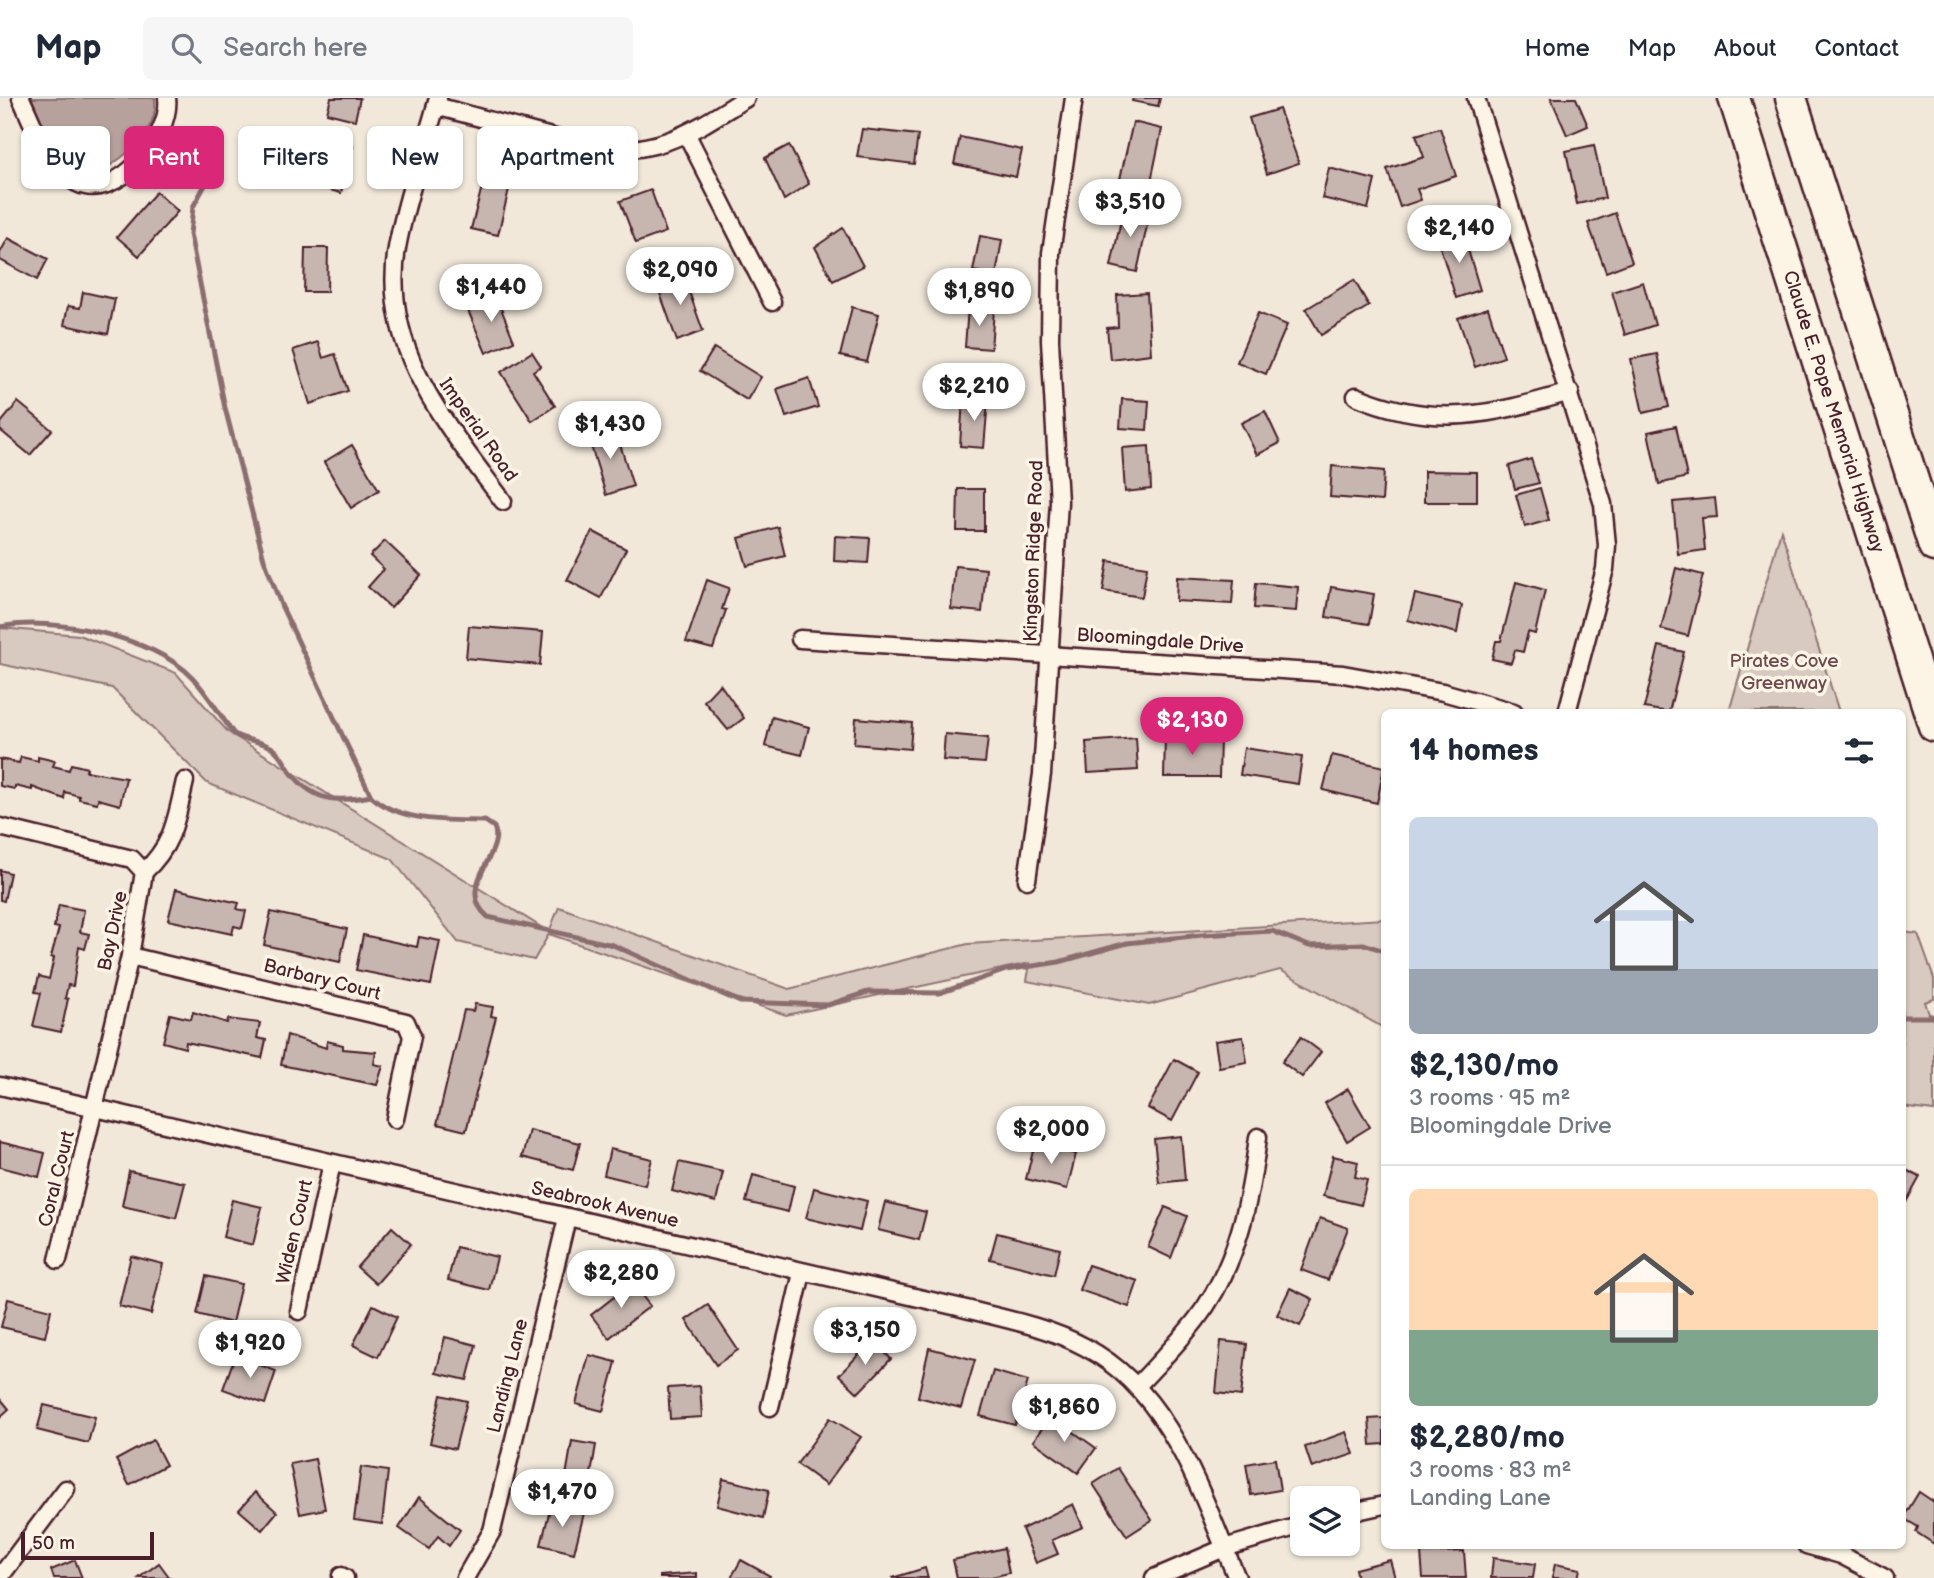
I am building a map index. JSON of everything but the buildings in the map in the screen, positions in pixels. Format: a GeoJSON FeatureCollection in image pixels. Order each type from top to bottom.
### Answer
{"type":"FeatureCollection","features":[{"type":"Feature","properties":{"kind":"highway","name":"Claude E. Pope Memorial Highway"},"geometry":{"type":"LineString","coordinates":[[1734,98],[1934,726]]}},
{"type":"Feature","properties":{"kind":"highway"},"geometry":{"type":"LineString","coordinates":[[1791,98],[1934,547]]}},
{"type":"Feature","properties":{"kind":"street"},"geometry":{"type":"LineString","coordinates":[[21,98],[48,154],[66,176],[79,184],[98,187],[114,181],[147,153],[165,122],[167,98]]}},
{"type":"Feature","properties":{"kind":"street"},"geometry":{"type":"LineString","coordinates":[[437,102],[592,148],[618,152],[658,146],[687,135],[746,98]]}},
{"type":"Feature","properties":{"kind":"street","name":"Kingston Ridge Road"},"geometry":{"type":"LineString","coordinates":[[1027,880],[1042,774],[1052,655],[1059,502],[1049,289],[1055,222],[1074,98]]}},
{"type":"Feature","properties":{"kind":"street"},"geometry":{"type":"LineString","coordinates":[[1476,98],[1603,504],[1607,545],[1605,569],[1568,709]]}},
{"type":"Feature","properties":{"kind":"street","name":"Imperial Road"},"geometry":{"type":"LineString","coordinates":[[437,102],[397,247],[395,308],[408,355],[426,393],[503,501]]}},
{"type":"Feature","properties":{"kind":"street"},"geometry":{"type":"LineString","coordinates":[[687,135],[772,302]]}},
{"type":"Feature","properties":{"kind":"street"},"geometry":{"type":"LineString","coordinates":[[1356,396],[1382,407],[1410,413],[1464,416],[1498,413],[1570,392]]}},
{"type":"Feature","properties":{"kind":"street","name":"Bloomingdale Drive"},"geometry":{"type":"LineString","coordinates":[[800,639],[1343,674],[1443,692],[1503,709]]}},
{"type":"Feature","properties":{"kind":"street"},"geometry":{"type":"LineString","coordinates":[[144,872],[159,858],[172,838],[185,781]]}},
{"type":"Feature","properties":{"kind":"street","name":"Bay Drive"},"geometry":{"type":"LineString","coordinates":[[0,827],[132,859],[144,872],[130,956],[96,1107]]}},
{"type":"Feature","properties":{"kind":"street","name":"Barbary Court"},"geometry":{"type":"LineString","coordinates":[[130,956],[406,1022],[412,1036],[395,1119]]}},
{"type":"Feature","properties":{"kind":"street","name":"Seabrook Avenue"},"geometry":{"type":"LineString","coordinates":[[0,1086],[978,1312],[1055,1333],[1110,1361],[1139,1385],[1182,1454],[1237,1578]]}},
{"type":"Feature","properties":{"kind":"street","name":"Coral Court"},"geometry":{"type":"LineString","coordinates":[[58,1260],[96,1107]]}},
{"type":"Feature","properties":{"kind":"street"},"geometry":{"type":"LineString","coordinates":[[1139,1385],[1196,1320],[1225,1271],[1248,1203],[1258,1138]]}},
{"type":"Feature","properties":{"kind":"street","name":"Widen Court"},"geometry":{"type":"LineString","coordinates":[[299,1311],[332,1163]]}},
{"type":"Feature","properties":{"kind":"street","name":"Landing Lane"},"geometry":{"type":"LineString","coordinates":[[465,1578],[492,1531],[567,1218]]}},
{"type":"Feature","properties":{"kind":"street"},"geometry":{"type":"LineString","coordinates":[[770,1407],[802,1273]]}},
{"type":"Feature","properties":{"kind":"street"},"geometry":{"type":"LineString","coordinates":[[0,1577],[66,1489]]}},
{"type":"Feature","properties":{"kind":"street"},"geometry":{"type":"LineString","coordinates":[[1360,1510],[1381,1506]]}},
{"type":"Feature","properties":{"kind":"street"},"geometry":{"type":"LineString","coordinates":[[1154,1578],[1224,1548],[1290,1529]]}},
{"type":"Feature","properties":{"kind":"street"},"geometry":{"type":"LineString","coordinates":[[1843,1550],[1885,1578]]}},
{"type":"Feature","properties":{"kind":"green space","name":"Pirates Cove Greenway"},"geometry":{"type":"Polygon","coordinates":[[[1781,530],[1838,709],[1730,709],[1781,530]]]}},
{"type":"Feature","properties":{"kind":"green space"},"geometry":{"type":"Polygon","coordinates":[[[0,628],[79,635],[176,673],[228,732],[549,932],[559,907],[789,989],[968,944],[1381,919],[1381,1026],[1280,970],[1149,1005],[1027,981],[1030,963],[786,1015],[549,934],[534,960],[458,942],[392,859],[207,783],[112,688],[0,664],[0,628]]]}},
{"type":"Feature","properties":{"kind":"green space"},"geometry":{"type":"Polygon","coordinates":[[[1906,932],[1918,934],[1934,979],[1934,999],[1925,1002],[1929,1014],[1934,1015],[1934,1111],[1906,1108],[1906,932]]]}},
{"type":"Feature","properties":{"kind":"shaded area"},"geometry":{"type":"Polygon","coordinates":[[[28,98],[155,98],[155,111],[149,126],[124,126],[124,156],[110,166],[110,126],[42,126],[28,98]]]}},
{"type":"Feature","properties":{"kind":"waterway"},"geometry":{"type":"LineString","coordinates":[[203,189],[193,207],[190,234],[225,408],[264,559],[281,605],[371,796],[383,805],[410,816],[485,821],[494,827],[496,837],[476,894],[479,906],[488,917],[613,945],[740,1002],[828,1005],[868,992],[940,993],[1006,970],[1059,962],[1127,943],[1202,935],[1272,931],[1309,946],[1364,944],[1381,950]]}},
{"type":"Feature","properties":{"kind":"waterway"},"geometry":{"type":"LineString","coordinates":[[0,627],[22,624],[74,627],[129,641],[153,651],[175,663],[192,677],[234,734],[274,749],[293,775],[310,791],[319,796],[338,799],[371,796]]}},
{"type":"Feature","properties":{"kind":"waterway"},"geometry":{"type":"LineString","coordinates":[[1906,1017],[1934,1017]]}}]}
